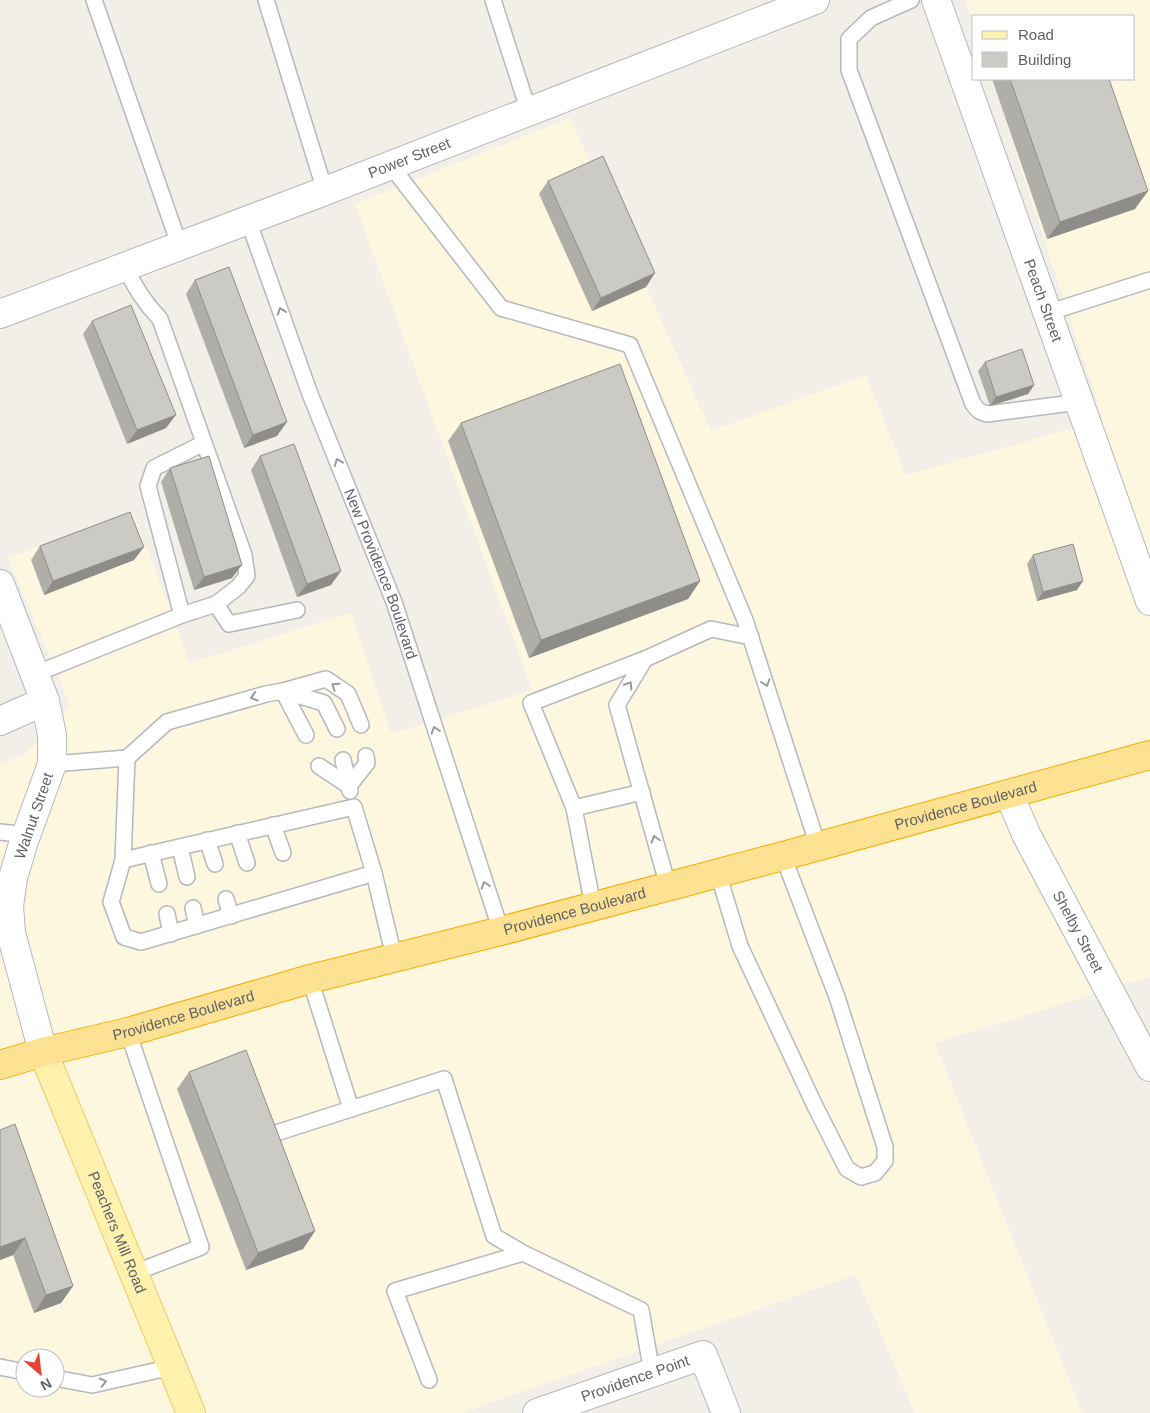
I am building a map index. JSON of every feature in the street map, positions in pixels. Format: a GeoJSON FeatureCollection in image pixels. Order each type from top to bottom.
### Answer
{"type":"FeatureCollection","features":[{"type":"Feature","properties":{"kind":"highway","name":"Providence Boulevard"},"geometry":{"type":"LineString","coordinates":[[0,1066],[43,1052],[128,1032],[310,979],[501,931],[783,856],[1150,755]]}},
{"type":"Feature","properties":{"kind":"main road","name":"Peachers Mill Road"},"geometry":{"type":"LineString","coordinates":[[43,1052],[191,1413]]}},
{"type":"Feature","properties":{"kind":"street","name":"Power Street"},"geometry":{"type":"LineString","coordinates":[[0,314],[391,166],[815,0]]}},
{"type":"Feature","properties":{"kind":"street","name":"Peach Street"},"geometry":{"type":"LineString","coordinates":[[936,0],[1150,601]]}},
{"type":"Feature","properties":{"kind":"street","name":"Walnut Street"},"geometry":{"type":"LineString","coordinates":[[0,584],[45,701],[52,735],[52,764],[13,878],[9,906],[12,933],[43,1052]]}},
{"type":"Feature","properties":{"kind":"street"},"geometry":{"type":"LineString","coordinates":[[0,722],[45,701]]}},
{"type":"Feature","properties":{"kind":"street","name":"Shelby Street"},"geometry":{"type":"LineString","coordinates":[[1009,794],[1026,834],[1150,1067]]}},
{"type":"Feature","properties":{"kind":"street","name":"Providence Point"},"geometry":{"type":"LineString","coordinates":[[537,1413],[703,1355],[726,1413]]}},
{"type":"Feature","properties":{"kind":"lane"},"geometry":{"type":"LineString","coordinates":[[94,0],[180,247]]}},
{"type":"Feature","properties":{"kind":"lane"},"geometry":{"type":"LineString","coordinates":[[266,0],[325,191]]}},
{"type":"Feature","properties":{"kind":"lane"},"geometry":{"type":"LineString","coordinates":[[493,0],[529,112]]}},
{"type":"Feature","properties":{"kind":"lane"},"geometry":{"type":"LineString","coordinates":[[911,0],[871,18],[849,39],[849,70],[973,404],[979,411],[988,414],[1079,402]]}},
{"type":"Feature","properties":{"kind":"lane"},"geometry":{"type":"LineString","coordinates":[[391,166],[501,308],[630,345],[741,610],[818,846]]}},
{"type":"Feature","properties":{"kind":"lane","name":"New Providence Boulevard"},"geometry":{"type":"LineString","coordinates":[[248,220],[310,394],[394,602],[501,931]]}},
{"type":"Feature","properties":{"kind":"lane"},"geometry":{"type":"LineString","coordinates":[[35,674],[216,604],[238,587],[247,576],[244,555],[160,319],[142,298],[131,280],[126,267]]}},
{"type":"Feature","properties":{"kind":"lane"},"geometry":{"type":"LineString","coordinates":[[1047,313],[1150,280]]}},
{"type":"Feature","properties":{"kind":"lane"},"geometry":{"type":"LineString","coordinates":[[182,616],[148,486],[154,468],[204,443]]}},
{"type":"Feature","properties":{"kind":"lane"},"geometry":{"type":"LineString","coordinates":[[216,604],[229,624],[297,610]]}},
{"type":"Feature","properties":{"kind":"lane"},"geometry":{"type":"LineString","coordinates":[[593,906],[574,808],[532,703],[645,659],[711,629],[751,637]]}},
{"type":"Feature","properties":{"kind":"lane"},"geometry":{"type":"LineString","coordinates":[[645,659],[617,705],[668,886]]}},
{"type":"Feature","properties":{"kind":"lane"},"geometry":{"type":"LineString","coordinates":[[52,764],[127,758],[166,722],[266,694],[283,692],[326,680],[348,694],[361,725]]}},
{"type":"Feature","properties":{"kind":"lane"},"geometry":{"type":"LineString","coordinates":[[283,692],[324,704],[337,729]]}},
{"type":"Feature","properties":{"kind":"lane"},"geometry":{"type":"LineString","coordinates":[[283,692],[306,735]]}},
{"type":"Feature","properties":{"kind":"lane"},"geometry":{"type":"LineString","coordinates":[[349,786],[367,763],[366,756]]}},
{"type":"Feature","properties":{"kind":"lane"},"geometry":{"type":"LineString","coordinates":[[127,758],[123,860],[111,902],[124,937],[141,942],[231,916],[258,900],[295,889],[374,873]]}},
{"type":"Feature","properties":{"kind":"lane"},"geometry":{"type":"LineString","coordinates":[[343,760],[354,807],[374,873],[394,957]]}},
{"type":"Feature","properties":{"kind":"lane"},"geometry":{"type":"LineString","coordinates":[[318,766],[349,786]]}},
{"type":"Feature","properties":{"kind":"lane"},"geometry":{"type":"LineString","coordinates":[[574,808],[642,792]]}},
{"type":"Feature","properties":{"kind":"lane"},"geometry":{"type":"LineString","coordinates":[[123,860],[354,807]]}},
{"type":"Feature","properties":{"kind":"lane"},"geometry":{"type":"LineString","coordinates":[[274,825],[283,853]]}},
{"type":"Feature","properties":{"kind":"lane"},"geometry":{"type":"LineString","coordinates":[[0,832],[27,835]]}},
{"type":"Feature","properties":{"kind":"lane"},"geometry":{"type":"LineString","coordinates":[[237,834],[247,863]]}},
{"type":"Feature","properties":{"kind":"lane"},"geometry":{"type":"LineString","coordinates":[[208,840],[215,864]]}},
{"type":"Feature","properties":{"kind":"lane"},"geometry":{"type":"LineString","coordinates":[[180,847],[187,877]]}},
{"type":"Feature","properties":{"kind":"lane"},"geometry":{"type":"LineString","coordinates":[[152,853],[159,884]]}},
{"type":"Feature","properties":{"kind":"lane"},"geometry":{"type":"LineString","coordinates":[[718,873],[740,946],[762,994],[847,1169],[861,1177],[875,1172],[885,1162],[885,1147],[837,997],[783,856]]}},
{"type":"Feature","properties":{"kind":"lane"},"geometry":{"type":"LineString","coordinates":[[226,899],[231,916]]}},
{"type":"Feature","properties":{"kind":"lane"},"geometry":{"type":"LineString","coordinates":[[193,908],[197,926]]}},
{"type":"Feature","properties":{"kind":"lane"},"geometry":{"type":"LineString","coordinates":[[167,914],[171,934]]}},
{"type":"Feature","properties":{"kind":"lane"},"geometry":{"type":"LineString","coordinates":[[310,979],[351,1109]]}},
{"type":"Feature","properties":{"kind":"lane"},"geometry":{"type":"LineString","coordinates":[[128,1032],[201,1247],[134,1273]]}},
{"type":"Feature","properties":{"kind":"lane"},"geometry":{"type":"LineString","coordinates":[[270,1135],[444,1078],[494,1236],[522,1253],[641,1310],[652,1373]]}},
{"type":"Feature","properties":{"kind":"lane"},"geometry":{"type":"LineString","coordinates":[[429,1380],[395,1291],[522,1253]]}},
{"type":"Feature","properties":{"kind":"lane"},"geometry":{"type":"LineString","coordinates":[[0,1367],[15,1370]]}},
{"type":"Feature","properties":{"kind":"lane"},"geometry":{"type":"LineString","coordinates":[[65,1380],[92,1385],[172,1367]]}},
{"type":"Feature","properties":{"kind":"shaded area"},"geometry":{"type":"Polygon","coordinates":[[[965,0],[1150,0],[1150,977],[935,1043],[1082,1413],[915,1413],[856,1275],[461,1413],[0,1413],[0,764],[25,754],[70,705],[8,558],[133,512],[190,663],[351,613],[391,734],[532,690],[355,204],[570,118],[711,431],[866,375],[906,475],[1103,420],[992,80],[1135,80],[1135,15],[972,15],[972,21],[965,0]]]}},
{"type":"Feature","properties":{"kind":"building"},"geometry":{"type":"Polygon","coordinates":[[[1010,80],[1109,80],[1148,191],[1060,222],[1010,80]]]}},
{"type":"Feature","properties":{"kind":"building"},"geometry":{"type":"Polygon","coordinates":[[[603,156],[655,273],[601,298],[548,181],[603,156]]]}},
{"type":"Feature","properties":{"kind":"building"},"geometry":{"type":"Polygon","coordinates":[[[229,267],[287,422],[253,435],[195,280],[229,267]]]}},
{"type":"Feature","properties":{"kind":"building"},"geometry":{"type":"Polygon","coordinates":[[[131,305],[176,415],[137,430],[92,321],[131,305]]]}},
{"type":"Feature","properties":{"kind":"building"},"geometry":{"type":"Polygon","coordinates":[[[1022,349],[1034,385],[996,397],[985,362],[1022,349]]]}},
{"type":"Feature","properties":{"kind":"building"},"geometry":{"type":"Polygon","coordinates":[[[620,364],[700,581],[541,640],[461,423],[620,364]]]}},
{"type":"Feature","properties":{"kind":"building"},"geometry":{"type":"Polygon","coordinates":[[[294,444],[341,571],[307,584],[260,456],[294,444]]]}},
{"type":"Feature","properties":{"kind":"building"},"geometry":{"type":"Polygon","coordinates":[[[209,456],[242,565],[204,577],[170,468],[209,456]]]}},
{"type":"Feature","properties":{"kind":"building"},"geometry":{"type":"Polygon","coordinates":[[[130,512],[144,547],[53,581],[40,546],[130,512]]]}},
{"type":"Feature","properties":{"kind":"building"},"geometry":{"type":"Polygon","coordinates":[[[1073,544],[1083,581],[1043,592],[1033,555],[1073,544]]]}},
{"type":"Feature","properties":{"kind":"building"},"geometry":{"type":"Polygon","coordinates":[[[246,1050],[315,1231],[258,1253],[189,1072],[246,1050]]]}},
{"type":"Feature","properties":{"kind":"building"},"geometry":{"type":"Polygon","coordinates":[[[15,1124],[73,1286],[46,1295],[25,1238],[0,1247],[0,1130],[15,1124]]]}}]}
